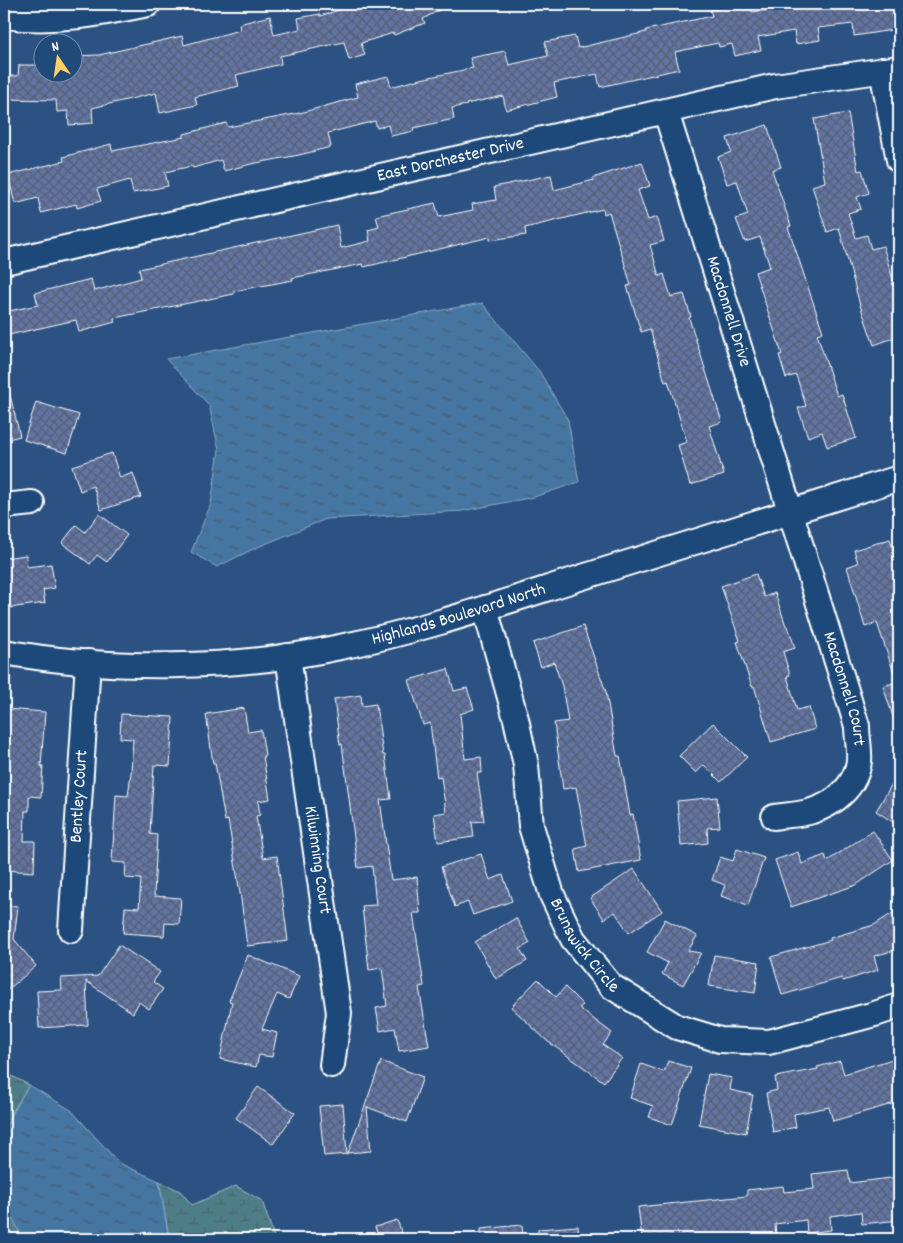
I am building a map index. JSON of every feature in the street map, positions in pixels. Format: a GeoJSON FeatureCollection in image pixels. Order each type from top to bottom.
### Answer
{"type":"FeatureCollection","features":[{"type":"Feature","properties":{"kind":"street"},"geometry":{"type":"LineString","coordinates":[[4,16],[26,19],[65,18],[94,15],[148,4]]}},
{"type":"Feature","properties":{"kind":"street"},"geometry":{"type":"LineString","coordinates":[[891,69],[899,160]]}},
{"type":"Feature","properties":{"kind":"street","name":"East Dorchester Drive"},"geometry":{"type":"LineString","coordinates":[[4,262],[776,86],[891,69]]}},
{"type":"Feature","properties":{"kind":"street","name":"Macdonnell Drive"},"geometry":{"type":"LineString","coordinates":[[666,112],[790,511]]}},
{"type":"Feature","properties":{"kind":"street","name":"Highlands Boulevard North"},"geometry":{"type":"LineString","coordinates":[[4,652],[27,656],[138,666],[195,664],[288,656],[339,648],[392,636],[485,608],[899,478]]}},
{"type":"Feature","properties":{"kind":"street"},"geometry":{"type":"LineString","coordinates":[[4,506],[32,503]]}},
{"type":"Feature","properties":{"kind":"street","name":"Macdonnell Court"},"geometry":{"type":"LineString","coordinates":[[774,818],[811,811],[831,802],[849,788],[856,773],[859,760],[857,726],[790,511]]}},
{"type":"Feature","properties":{"kind":"street","name":"Brunswick Circle"},"geometry":{"type":"LineString","coordinates":[[485,608],[516,719],[526,765],[531,826],[552,895],[573,940],[611,986],[677,1027],[720,1040],[770,1042],[876,1014],[899,1006]]}},
{"type":"Feature","properties":{"kind":"street","name":"Kilwinning Court"},"geometry":{"type":"LineString","coordinates":[[288,656],[339,1013],[332,1065]]}},
{"type":"Feature","properties":{"kind":"street","name":"Bentley Court"},"geometry":{"type":"LineString","coordinates":[[70,930],[88,662]]}},
{"type":"Feature","properties":{"kind":"green space"},"geometry":{"type":"Polygon","coordinates":[[[4,1072],[29,1085],[10,1116],[4,1137],[4,1072]]]}},
{"type":"Feature","properties":{"kind":"green space"},"geometry":{"type":"Polygon","coordinates":[[[159,1181],[180,1191],[192,1205],[236,1186],[262,1201],[275,1239],[169,1239],[159,1181]]]}},
{"type":"Feature","properties":{"kind":"green space"},"geometry":{"type":"Polygon","coordinates":[[[4,1214],[13,1219],[23,1239],[4,1239],[4,1214]]]}},
{"type":"Feature","properties":{"kind":"water"},"geometry":{"type":"Polygon","coordinates":[[[482,303],[539,371],[568,420],[579,482],[534,497],[462,511],[326,519],[253,549],[217,567],[191,552],[211,504],[219,450],[209,405],[166,359],[482,303]]]}},
{"type":"Feature","properties":{"kind":"water"},"geometry":{"type":"Polygon","coordinates":[[[29,1085],[71,1110],[119,1163],[159,1181],[169,1239],[23,1239],[13,1219],[4,1214],[4,1137],[10,1116],[29,1085]]]}},
{"type":"Feature","properties":{"kind":"building"},"geometry":{"type":"Polygon","coordinates":[[[358,4],[450,4],[423,19],[425,23],[394,35],[393,33],[361,43],[365,55],[349,60],[344,42],[280,56],[281,64],[236,75],[239,86],[195,97],[197,105],[160,113],[156,93],[92,108],[93,123],[69,125],[68,111],[57,112],[56,100],[7,99],[7,76],[18,76],[19,65],[32,65],[32,82],[82,82],[82,56],[99,55],[182,36],[184,45],[240,30],[239,24],[270,16],[274,35],[300,29],[298,18],[320,14],[320,16],[358,4]]]}},
{"type":"Feature","properties":{"kind":"building"},"geometry":{"type":"Polygon","coordinates":[[[738,4],[750,4],[752,12],[779,9],[778,4],[899,4],[899,29],[854,36],[853,24],[818,28],[820,40],[796,44],[794,31],[758,37],[761,50],[735,56],[732,44],[719,47],[718,43],[675,52],[679,69],[600,87],[597,74],[554,83],[557,97],[506,110],[503,96],[466,104],[452,108],[454,119],[413,128],[414,131],[391,136],[388,125],[377,128],[375,121],[328,133],[331,147],[299,155],[224,171],[221,160],[193,168],[192,166],[165,172],[168,186],[133,193],[130,180],[97,189],[101,201],[77,208],[76,204],[41,213],[38,198],[15,204],[8,175],[64,161],[63,157],[111,144],[112,151],[184,137],[184,134],[226,123],[228,127],[300,113],[358,97],[355,84],[388,76],[391,87],[473,68],[470,58],[505,51],[509,65],[548,56],[545,42],[575,36],[578,48],[646,32],[646,30],[712,16],[710,10],[738,4]]]}},
{"type":"Feature","properties":{"kind":"building"},"geometry":{"type":"Polygon","coordinates":[[[848,113],[858,171],[862,170],[869,193],[857,197],[861,209],[848,213],[856,238],[867,235],[871,249],[883,246],[899,299],[899,336],[874,345],[860,305],[839,228],[827,232],[812,186],[825,182],[814,119],[848,113]]]}},
{"type":"Feature","properties":{"kind":"building"},"geometry":{"type":"Polygon","coordinates":[[[767,125],[781,167],[772,170],[791,226],[788,227],[823,332],[817,334],[837,396],[842,394],[856,438],[827,447],[822,432],[808,437],[798,408],[806,406],[796,375],[786,378],[779,355],[782,354],[755,272],[770,267],[760,237],[745,242],[736,219],[748,215],[737,181],[727,184],[718,157],[731,152],[727,138],[767,125]]]}},
{"type":"Feature","properties":{"kind":"building"},"geometry":{"type":"Polygon","coordinates":[[[642,162],[650,186],[638,190],[648,220],[657,217],[664,241],[650,245],[659,276],[664,274],[671,297],[684,294],[691,317],[689,318],[722,422],[709,426],[724,475],[690,485],[678,445],[687,442],[668,381],[665,382],[650,329],[641,332],[627,286],[631,285],[609,212],[604,214],[603,209],[525,228],[526,235],[490,240],[490,237],[364,267],[363,264],[292,278],[293,280],[234,291],[234,294],[114,318],[115,322],[79,332],[76,320],[4,336],[4,312],[38,305],[35,293],[91,279],[94,291],[141,278],[139,269],[337,225],[341,248],[370,241],[368,230],[379,227],[376,216],[435,203],[439,217],[473,210],[472,204],[496,200],[494,187],[551,175],[554,190],[594,180],[593,178],[642,162]]]}},
{"type":"Feature","properties":{"kind":"building"},"geometry":{"type":"Polygon","coordinates":[[[4,391],[9,391],[20,436],[4,440],[4,391]]]}},
{"type":"Feature","properties":{"kind":"building"},"geometry":{"type":"Polygon","coordinates":[[[36,402],[79,415],[67,453],[24,440],[36,402]]]}},
{"type":"Feature","properties":{"kind":"building"},"geometry":{"type":"Polygon","coordinates":[[[112,453],[120,478],[133,473],[141,497],[101,510],[93,486],[80,491],[72,466],[112,453]]]}},
{"type":"Feature","properties":{"kind":"building"},"geometry":{"type":"Polygon","coordinates":[[[99,514],[127,535],[107,562],[97,555],[90,564],[62,543],[76,525],[85,532],[99,514]]]}},
{"type":"Feature","properties":{"kind":"building"},"geometry":{"type":"Polygon","coordinates":[[[890,539],[899,569],[899,725],[896,726],[883,686],[897,682],[877,623],[865,627],[847,567],[858,563],[854,550],[890,539]]]}},
{"type":"Feature","properties":{"kind":"building"},"geometry":{"type":"Polygon","coordinates":[[[26,555],[27,567],[51,564],[55,588],[43,590],[45,603],[9,608],[4,558],[26,555]]]}},
{"type":"Feature","properties":{"kind":"building"},"geometry":{"type":"Polygon","coordinates":[[[756,574],[764,597],[775,593],[786,626],[788,626],[795,648],[783,652],[790,675],[787,676],[797,710],[809,707],[815,729],[771,742],[754,686],[752,687],[737,642],[740,641],[721,586],[756,574]]]}},
{"type":"Feature","properties":{"kind":"building"},"geometry":{"type":"Polygon","coordinates":[[[583,626],[606,692],[617,756],[620,756],[630,815],[633,814],[641,860],[579,872],[575,849],[587,846],[576,787],[563,789],[554,723],[568,721],[562,686],[554,662],[541,667],[533,643],[583,626]]]}},
{"type":"Feature","properties":{"kind":"building"},"geometry":{"type":"Polygon","coordinates":[[[448,669],[454,691],[467,688],[474,709],[460,714],[465,759],[481,757],[482,773],[477,773],[484,821],[472,822],[474,837],[438,842],[434,814],[446,812],[441,777],[437,778],[430,723],[423,725],[409,680],[448,669]]]}},
{"type":"Feature","properties":{"kind":"building"},"geometry":{"type":"Polygon","coordinates":[[[361,695],[362,706],[376,704],[383,755],[385,755],[391,799],[380,800],[391,880],[417,877],[420,913],[413,913],[424,986],[419,987],[429,1046],[399,1051],[395,1028],[380,1031],[376,1008],[387,1006],[382,968],[369,970],[362,906],[376,905],[372,866],[358,868],[342,744],[340,745],[334,699],[361,695]]]}},
{"type":"Feature","properties":{"kind":"building"},"geometry":{"type":"Polygon","coordinates":[[[244,708],[248,732],[261,730],[270,799],[258,801],[260,815],[256,816],[263,858],[277,856],[288,941],[247,946],[228,820],[225,821],[215,763],[213,763],[206,714],[244,708]]]}},
{"type":"Feature","properties":{"kind":"building"},"geometry":{"type":"Polygon","coordinates":[[[5,709],[45,712],[41,797],[29,796],[29,811],[25,811],[24,841],[35,841],[34,872],[4,870],[5,709]]]}},
{"type":"Feature","properties":{"kind":"building"},"geometry":{"type":"Polygon","coordinates":[[[121,714],[173,717],[170,766],[154,765],[150,834],[157,835],[154,896],[181,898],[179,924],[165,923],[164,936],[123,933],[125,907],[139,908],[141,879],[125,878],[126,863],[112,862],[116,795],[128,796],[131,773],[133,739],[120,738],[121,714]]]}},
{"type":"Feature","properties":{"kind":"building"},"geometry":{"type":"Polygon","coordinates":[[[713,723],[747,757],[721,782],[704,765],[696,773],[679,756],[713,723]]]}},
{"type":"Feature","properties":{"kind":"building"},"geometry":{"type":"Polygon","coordinates":[[[899,772],[899,826],[876,811],[899,772]]]}},
{"type":"Feature","properties":{"kind":"building"},"geometry":{"type":"Polygon","coordinates":[[[717,797],[720,827],[707,828],[708,843],[681,846],[677,801],[717,797]]]}},
{"type":"Feature","properties":{"kind":"building"},"geometry":{"type":"Polygon","coordinates":[[[873,831],[893,860],[856,885],[791,907],[775,860],[798,852],[802,864],[825,855],[827,861],[873,831]]]}},
{"type":"Feature","properties":{"kind":"building"},"geometry":{"type":"Polygon","coordinates":[[[737,849],[764,858],[748,905],[721,896],[725,885],[712,880],[720,857],[733,861],[737,849]]]}},
{"type":"Feature","properties":{"kind":"building"},"geometry":{"type":"Polygon","coordinates":[[[481,854],[490,880],[503,875],[512,901],[473,915],[468,902],[455,907],[441,867],[481,854]]]}},
{"type":"Feature","properties":{"kind":"building"},"geometry":{"type":"Polygon","coordinates":[[[634,869],[662,911],[629,933],[615,912],[604,919],[590,898],[634,869]]]}},
{"type":"Feature","properties":{"kind":"building"},"geometry":{"type":"Polygon","coordinates":[[[4,905],[18,906],[14,939],[36,966],[4,993],[4,905]]]}},
{"type":"Feature","properties":{"kind":"building"},"geometry":{"type":"Polygon","coordinates":[[[899,909],[899,949],[874,956],[878,970],[843,981],[842,978],[782,995],[771,957],[831,940],[830,938],[874,925],[899,909]]]}},
{"type":"Feature","properties":{"kind":"building"},"geometry":{"type":"Polygon","coordinates":[[[516,918],[530,943],[520,949],[527,961],[496,979],[475,942],[516,918]]]}},
{"type":"Feature","properties":{"kind":"building"},"geometry":{"type":"Polygon","coordinates":[[[665,919],[697,936],[688,951],[701,953],[683,985],[662,974],[668,963],[647,952],[665,919]]]}},
{"type":"Feature","properties":{"kind":"building"},"geometry":{"type":"Polygon","coordinates":[[[119,945],[160,972],[153,982],[163,989],[149,1009],[139,1002],[133,1013],[86,981],[88,1025],[39,1028],[37,991],[62,990],[61,978],[98,976],[119,945]]]}},
{"type":"Feature","properties":{"kind":"building"},"geometry":{"type":"Polygon","coordinates":[[[248,955],[299,976],[289,999],[277,994],[262,1029],[277,1033],[272,1057],[259,1055],[256,1067],[220,1059],[232,1002],[229,1001],[248,955]]]}},
{"type":"Feature","properties":{"kind":"building"},"geometry":{"type":"Polygon","coordinates":[[[714,955],[759,962],[755,993],[709,986],[714,955]]]}},
{"type":"Feature","properties":{"kind":"building"},"geometry":{"type":"Polygon","coordinates":[[[538,979],[556,997],[565,987],[583,1005],[579,1008],[612,1033],[603,1045],[622,1058],[604,1082],[547,1041],[511,1007],[538,979]]]}},
{"type":"Feature","properties":{"kind":"building"},"geometry":{"type":"Polygon","coordinates":[[[899,1057],[899,1102],[833,1121],[829,1107],[794,1114],[796,1127],[773,1132],[766,1093],[777,1090],[775,1077],[818,1069],[817,1067],[840,1061],[844,1074],[899,1057]]]}},
{"type":"Feature","properties":{"kind":"building"},"geometry":{"type":"Polygon","coordinates":[[[381,1061],[423,1077],[407,1122],[367,1107],[371,1151],[348,1153],[381,1061]]]}},
{"type":"Feature","properties":{"kind":"building"},"geometry":{"type":"Polygon","coordinates":[[[668,1061],[691,1068],[672,1125],[649,1117],[653,1106],[630,1098],[641,1064],[664,1072],[668,1061]]]}},
{"type":"Feature","properties":{"kind":"building"},"geometry":{"type":"Polygon","coordinates":[[[708,1074],[732,1078],[730,1090],[753,1095],[746,1133],[699,1124],[708,1074]]]}},
{"type":"Feature","properties":{"kind":"building"},"geometry":{"type":"Polygon","coordinates":[[[258,1087],[295,1113],[273,1144],[236,1118],[258,1087]]]}},
{"type":"Feature","properties":{"kind":"building"},"geometry":{"type":"Polygon","coordinates":[[[343,1104],[347,1154],[324,1156],[319,1106],[343,1104]]]}},
{"type":"Feature","properties":{"kind":"building"},"geometry":{"type":"Polygon","coordinates":[[[848,1170],[850,1183],[899,1177],[899,1220],[862,1224],[861,1212],[830,1216],[831,1230],[807,1233],[806,1220],[775,1224],[776,1236],[744,1239],[696,1239],[696,1237],[642,1239],[638,1207],[747,1196],[747,1190],[783,1186],[784,1192],[814,1189],[812,1174],[848,1170]]]}},
{"type":"Feature","properties":{"kind":"building"},"geometry":{"type":"Polygon","coordinates":[[[397,1220],[404,1239],[379,1239],[375,1227],[397,1220]]]}},
{"type":"Feature","properties":{"kind":"building"},"geometry":{"type":"Polygon","coordinates":[[[522,1225],[523,1239],[481,1239],[481,1229],[522,1225]]]}},
{"type":"Feature","properties":{"kind":"building"},"geometry":{"type":"Polygon","coordinates":[[[578,1226],[579,1239],[538,1239],[538,1229],[578,1226]]]}}]}
